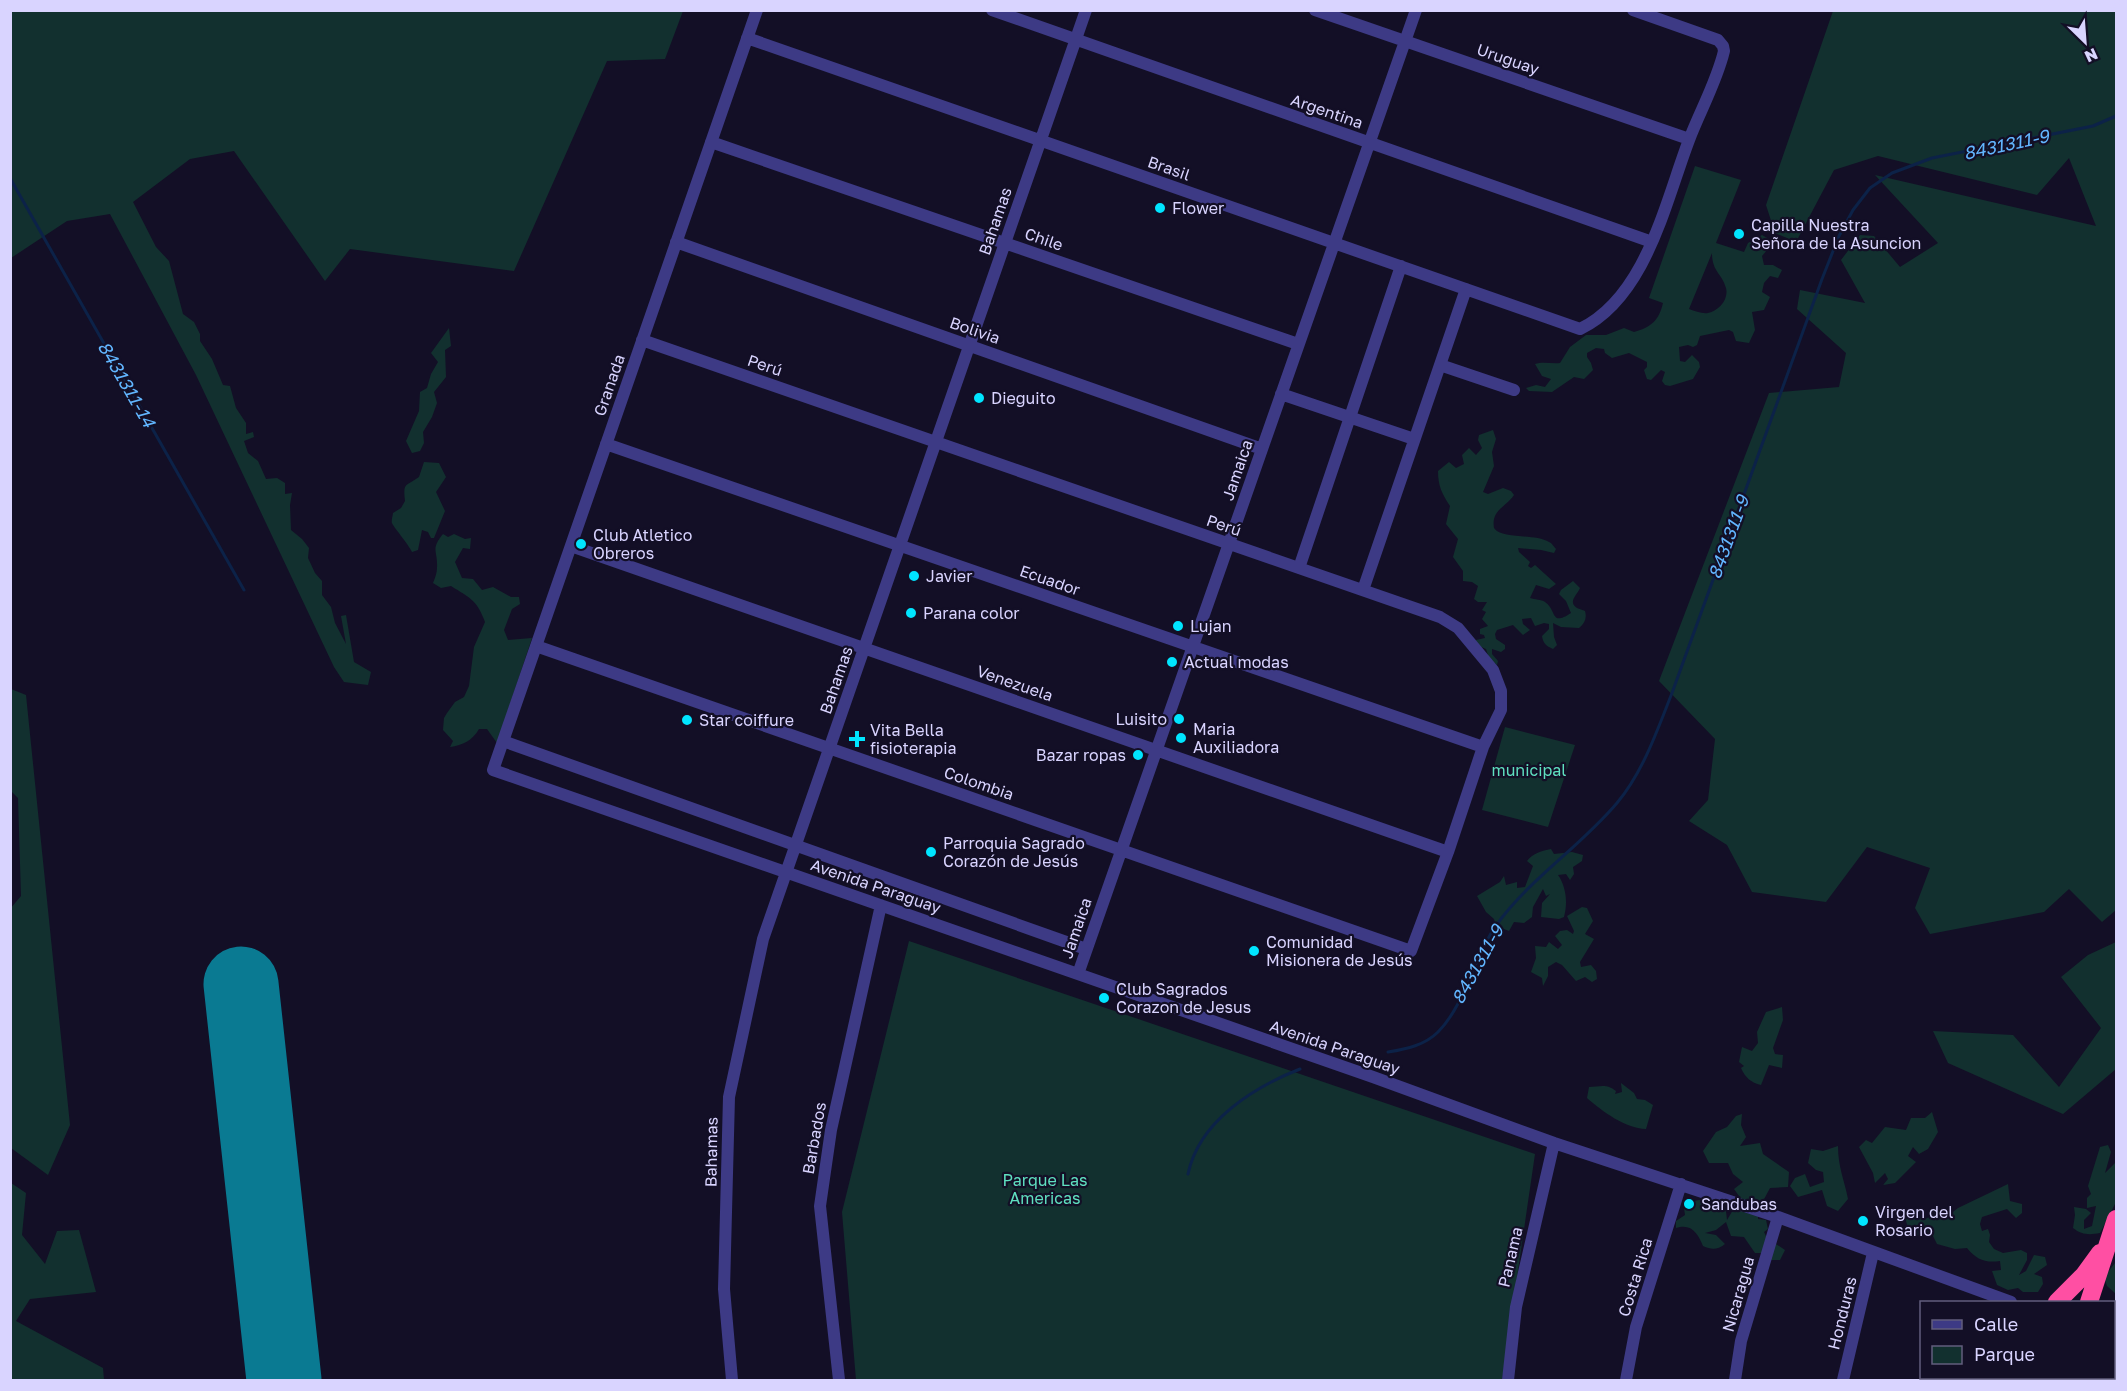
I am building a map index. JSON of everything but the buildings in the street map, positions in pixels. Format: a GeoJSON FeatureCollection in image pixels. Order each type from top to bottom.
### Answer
{"type":"FeatureCollection","features":[{"type":"Feature","properties":{"kind":"highway"},"geometry":{"type":"LineString","coordinates":[[2090,1301],[2116,1219]]}},
{"type":"Feature","properties":{"kind":"highway"},"geometry":{"type":"LineString","coordinates":[[2058,1301],[2084,1275],[2108,1242]]}},
{"type":"Feature","properties":{"kind":"street","name":"Granada"},"geometry":{"type":"LineString","coordinates":[[493,770],[757,10]]}},
{"type":"Feature","properties":{"kind":"street","name":"Argentina"},"geometry":{"type":"LineString","coordinates":[[992,10],[1652,242]]}},
{"type":"Feature","properties":{"kind":"street","name":"Bahamas"},"geometry":{"type":"LineString","coordinates":[[732,1380],[724,1289],[729,1097],[763,939],[1086,10]]}},
{"type":"Feature","properties":{"kind":"street","name":"Uruguay"},"geometry":{"type":"LineString","coordinates":[[1315,10],[1689,139]]}},
{"type":"Feature","properties":{"kind":"street","name":"Jamaica"},"geometry":{"type":"LineString","coordinates":[[1078,974],[1416,10]]}},
{"type":"Feature","properties":{"kind":"street"},"geometry":{"type":"LineString","coordinates":[[1633,10],[1718,40],[1723,46],[1723,55],[1689,139],[1652,242]]}},
{"type":"Feature","properties":{"kind":"street","name":"Brasil"},"geometry":{"type":"LineString","coordinates":[[747,38],[1580,329],[1604,313],[1630,285],[1652,242]]}},
{"type":"Feature","properties":{"kind":"street","name":"Chile"},"geometry":{"type":"LineString","coordinates":[[711,142],[1299,344]]}},
{"type":"Feature","properties":{"kind":"street","name":"Bolivia"},"geometry":{"type":"LineString","coordinates":[[676,243],[1262,449]]}},
{"type":"Feature","properties":{"kind":"street"},"geometry":{"type":"LineString","coordinates":[[1299,568],[1401,266]]}},
{"type":"Feature","properties":{"kind":"street"},"geometry":{"type":"LineString","coordinates":[[1363,590],[1466,289]]}},
{"type":"Feature","properties":{"kind":"street","name":"Perú"},"geometry":{"type":"LineString","coordinates":[[642,340],[1440,617],[1458,628],[1493,670],[1501,691],[1501,710],[1483,747],[1448,852],[1411,951]]}},
{"type":"Feature","properties":{"kind":"street"},"geometry":{"type":"LineString","coordinates":[[1440,364],[1514,390]]}},
{"type":"Feature","properties":{"kind":"street"},"geometry":{"type":"LineString","coordinates":[[1281,394],[1414,439]]}},
{"type":"Feature","properties":{"kind":"street","name":"Ecuador"},"geometry":{"type":"LineString","coordinates":[[606,444],[1483,747]]}},
{"type":"Feature","properties":{"kind":"street","name":"Venezuela"},"geometry":{"type":"LineString","coordinates":[[571,546],[1448,852]]}},
{"type":"Feature","properties":{"kind":"street","name":"Colombia"},"geometry":{"type":"LineString","coordinates":[[536,646],[1411,951]]}},
{"type":"Feature","properties":{"kind":"street"},"geometry":{"type":"LineString","coordinates":[[503,741],[1086,949]]}},
{"type":"Feature","properties":{"kind":"street","name":"Avenida Paraguay"},"geometry":{"type":"LineString","coordinates":[[493,770],[1554,1143],[1778,1218],[1997,1300]]}},
{"type":"Feature","properties":{"kind":"street","name":"Barbados"},"geometry":{"type":"LineString","coordinates":[[839,1380],[820,1206],[831,1130],[881,905]]}},
{"type":"Feature","properties":{"kind":"street","name":"Panama"},"geometry":{"type":"LineString","coordinates":[[1508,1380],[1516,1307],[1554,1143]]}},
{"type":"Feature","properties":{"kind":"street","name":"Costa Rica"},"geometry":{"type":"LineString","coordinates":[[1626,1380],[1636,1327],[1681,1184]]}},
{"type":"Feature","properties":{"kind":"street","name":"Nicaragua"},"geometry":{"type":"LineString","coordinates":[[1735,1380],[1741,1341],[1778,1218]]}},
{"type":"Feature","properties":{"kind":"street","name":"Honduras"},"geometry":{"type":"LineString","coordinates":[[1843,1380],[1873,1253]]}},
{"type":"Feature","properties":{"kind":"green space"},"geometry":{"type":"Polygon","coordinates":[[[11,10],[683,11],[665,59],[607,61],[514,271],[350,249],[325,281],[234,151],[190,159],[133,202],[156,247],[169,261],[183,314],[194,322],[200,334],[200,341],[212,359],[223,385],[230,386],[236,408],[246,423],[246,434],[253,432],[254,437],[244,441],[248,453],[258,461],[266,479],[277,478],[285,483],[285,494],[292,493],[291,530],[309,548],[308,558],[315,573],[322,581],[322,595],[331,607],[335,623],[346,644],[341,616],[346,615],[354,662],[371,672],[368,685],[344,682],[334,667],[196,375],[110,214],[67,221],[11,258],[11,10]]]}},
{"type":"Feature","properties":{"kind":"green space"},"geometry":{"type":"Polygon","coordinates":[[[1833,11],[2116,11],[2116,910],[2102,922],[2069,889],[2044,912],[1930,934],[1915,908],[1930,868],[1867,847],[1826,902],[1752,892],[1727,845],[1689,821],[1708,800],[1715,739],[1659,681],[1769,393],[1839,387],[1846,353],[1797,309],[1800,290],[1865,303],[1841,260],[1860,235],[1874,236],[1900,267],[1938,243],[1875,175],[2096,226],[2069,158],[2037,195],[1878,156],[1834,170],[1796,242],[1775,233],[1766,205],[1833,11]]]}},
{"type":"Feature","properties":{"kind":"green space"},"geometry":{"type":"Polygon","coordinates":[[[1695,166],[1741,180],[1716,243],[1744,252],[1748,243],[1762,235],[1776,243],[1777,249],[1768,249],[1762,256],[1764,265],[1773,265],[1782,270],[1778,278],[1770,276],[1764,283],[1762,292],[1770,297],[1764,310],[1752,312],[1755,330],[1749,343],[1736,341],[1733,332],[1729,330],[1700,336],[1697,345],[1693,347],[1688,345],[1679,347],[1680,361],[1685,362],[1692,355],[1699,362],[1700,367],[1693,379],[1670,386],[1665,385],[1662,381],[1665,372],[1661,370],[1651,380],[1647,379],[1644,370],[1647,362],[1629,353],[1612,358],[1605,353],[1604,349],[1596,348],[1587,353],[1593,370],[1584,379],[1574,377],[1552,392],[1529,391],[1526,388],[1536,385],[1545,387],[1551,379],[1542,376],[1535,364],[1560,363],[1570,347],[1586,335],[1606,335],[1624,328],[1634,332],[1646,328],[1657,318],[1663,303],[1649,298],[1695,166]],[[1712,253],[1689,309],[1701,313],[1716,310],[1725,300],[1727,292],[1712,259],[1712,253]]]}},
{"type":"Feature","properties":{"kind":"green space"},"geometry":{"type":"Polygon","coordinates":[[[449,328],[451,346],[445,350],[446,377],[434,392],[437,403],[423,432],[424,443],[420,451],[412,453],[406,441],[419,411],[420,392],[427,388],[438,362],[431,353],[449,328]]]}},
{"type":"Feature","properties":{"kind":"green space"},"geometry":{"type":"Polygon","coordinates":[[[1493,430],[1496,439],[1492,452],[1494,466],[1483,492],[1488,494],[1503,488],[1514,495],[1497,513],[1494,528],[1504,534],[1550,542],[1556,549],[1554,553],[1518,548],[1519,552],[1530,562],[1528,566],[1531,568],[1535,565],[1556,584],[1549,589],[1536,585],[1530,598],[1545,602],[1557,618],[1564,617],[1571,613],[1566,601],[1559,594],[1573,581],[1580,588],[1574,598],[1574,606],[1585,611],[1586,616],[1579,628],[1561,627],[1553,623],[1557,645],[1553,649],[1545,644],[1542,636],[1549,629],[1549,624],[1535,626],[1531,618],[1522,619],[1523,624],[1530,630],[1523,635],[1513,625],[1497,630],[1496,639],[1505,645],[1505,649],[1501,652],[1492,649],[1492,654],[1498,661],[1497,665],[1489,658],[1486,649],[1474,644],[1476,640],[1485,638],[1480,634],[1480,629],[1488,626],[1482,619],[1486,612],[1482,610],[1487,602],[1478,602],[1474,599],[1478,586],[1472,582],[1463,581],[1463,571],[1453,557],[1458,539],[1446,524],[1450,506],[1441,490],[1438,471],[1449,462],[1456,468],[1464,464],[1462,455],[1469,448],[1476,455],[1482,448],[1478,440],[1479,435],[1493,430]]]}},
{"type":"Feature","properties":{"kind":"green space"},"geometry":{"type":"Polygon","coordinates":[[[424,462],[439,463],[446,477],[436,492],[445,511],[434,538],[422,530],[418,550],[412,552],[393,525],[392,519],[393,513],[401,508],[405,501],[406,486],[419,477],[424,462]]]}},
{"type":"Feature","properties":{"kind":"green space"},"geometry":{"type":"Polygon","coordinates":[[[443,534],[448,537],[454,534],[465,539],[471,538],[470,549],[463,548],[455,562],[462,578],[473,579],[482,590],[493,587],[511,597],[519,597],[520,604],[512,609],[504,630],[508,640],[532,638],[497,743],[487,729],[479,729],[467,742],[450,747],[453,741],[443,730],[444,718],[455,702],[464,697],[469,686],[474,647],[485,622],[476,604],[468,597],[451,586],[441,588],[433,583],[437,570],[436,547],[443,534]]]}},
{"type":"Feature","properties":{"kind":"green space"},"geometry":{"type":"Polygon","coordinates":[[[11,689],[26,695],[70,1125],[48,1175],[11,1148],[10,909],[21,896],[18,798],[11,791],[11,689]]]}},
{"type":"Feature","properties":{"kind":"green space","name":"municipal"},"geometry":{"type":"Polygon","coordinates":[[[1505,727],[1575,745],[1548,827],[1482,810],[1505,727]]]}},
{"type":"Feature","properties":{"kind":"green space"},"geometry":{"type":"Polygon","coordinates":[[[1551,849],[1554,854],[1572,852],[1583,855],[1582,861],[1573,867],[1574,874],[1570,880],[1566,874],[1558,875],[1566,895],[1564,917],[1559,919],[1541,917],[1542,903],[1550,894],[1546,896],[1543,889],[1533,907],[1532,917],[1524,923],[1514,922],[1509,931],[1496,926],[1494,919],[1486,912],[1477,896],[1500,882],[1504,876],[1506,885],[1517,882],[1517,888],[1525,887],[1533,866],[1527,861],[1529,858],[1551,849]]]}},
{"type":"Feature","properties":{"kind":"green space"},"geometry":{"type":"Polygon","coordinates":[[[1582,907],[1587,908],[1593,921],[1585,934],[1594,939],[1580,962],[1581,967],[1591,965],[1596,971],[1597,979],[1592,982],[1585,977],[1576,981],[1562,965],[1556,962],[1548,967],[1548,976],[1543,986],[1542,978],[1531,972],[1536,958],[1535,946],[1546,947],[1549,942],[1558,949],[1562,945],[1555,936],[1560,931],[1567,930],[1573,934],[1574,931],[1567,916],[1582,907]]]}},
{"type":"Feature","properties":{"kind":"green space","name":"Parque Las Americas"},"geometry":{"type":"Polygon","coordinates":[[[909,941],[1535,1154],[1502,1380],[856,1380],[842,1212],[909,941]]]}},
{"type":"Feature","properties":{"kind":"green space"},"geometry":{"type":"Polygon","coordinates":[[[2116,942],[2116,1069],[2063,1114],[1948,1063],[1933,1031],[2013,1035],[2059,1087],[2101,1028],[2061,977],[2088,955],[2116,942]]]}},
{"type":"Feature","properties":{"kind":"green space"},"geometry":{"type":"Polygon","coordinates":[[[1782,1007],[1783,1020],[1773,1048],[1775,1054],[1783,1055],[1782,1068],[1769,1065],[1761,1085],[1754,1083],[1744,1074],[1741,1068],[1744,1066],[1739,1062],[1742,1047],[1752,1051],[1758,1043],[1757,1032],[1766,1012],[1782,1007]]]}},
{"type":"Feature","properties":{"kind":"green space"},"geometry":{"type":"Polygon","coordinates":[[[1621,1083],[1634,1093],[1637,1099],[1645,1100],[1653,1105],[1646,1129],[1622,1122],[1607,1114],[1587,1098],[1589,1087],[1609,1087],[1616,1091],[1615,1094],[1622,1092],[1621,1083]]]}},
{"type":"Feature","properties":{"kind":"green space"},"geometry":{"type":"Polygon","coordinates":[[[1932,1112],[1938,1132],[1928,1149],[1919,1154],[1913,1147],[1908,1156],[1916,1162],[1895,1183],[1883,1185],[1888,1179],[1885,1173],[1875,1183],[1873,1173],[1859,1147],[1866,1140],[1872,1143],[1885,1127],[1906,1130],[1911,1118],[1925,1118],[1932,1112]]]}},
{"type":"Feature","properties":{"kind":"green space"},"geometry":{"type":"Polygon","coordinates":[[[1742,1114],[1741,1125],[1746,1137],[1740,1146],[1760,1143],[1763,1154],[1789,1172],[1788,1187],[1770,1188],[1762,1203],[1746,1206],[1734,1189],[1743,1182],[1733,1174],[1728,1163],[1709,1163],[1703,1151],[1716,1132],[1727,1127],[1736,1116],[1742,1114]]]}},
{"type":"Feature","properties":{"kind":"green space"},"geometry":{"type":"Polygon","coordinates":[[[2108,1145],[2111,1152],[2105,1173],[2116,1162],[2116,1202],[2100,1233],[2083,1233],[2073,1228],[2074,1207],[2086,1209],[2091,1213],[2084,1220],[2084,1229],[2092,1226],[2096,1206],[2087,1208],[2087,1198],[2091,1194],[2088,1186],[2100,1147],[2108,1145]]]}},
{"type":"Feature","properties":{"kind":"green space"},"geometry":{"type":"Polygon","coordinates":[[[1838,1146],[1840,1167],[1848,1199],[1838,1211],[1827,1206],[1822,1190],[1798,1197],[1790,1186],[1795,1178],[1805,1174],[1810,1187],[1824,1182],[1823,1172],[1816,1170],[1808,1163],[1811,1149],[1823,1151],[1838,1146]]]}},
{"type":"Feature","properties":{"kind":"green space"},"geometry":{"type":"Polygon","coordinates":[[[11,1183],[26,1193],[22,1235],[45,1264],[57,1231],[79,1230],[96,1292],[30,1299],[16,1321],[103,1368],[104,1380],[11,1380],[11,1183]]]}},
{"type":"Feature","properties":{"kind":"green space"},"geometry":{"type":"Polygon","coordinates":[[[2008,1184],[2010,1201],[2022,1204],[2022,1213],[2016,1218],[2007,1209],[1982,1217],[1980,1224],[1982,1231],[1988,1229],[1989,1242],[1994,1249],[2003,1253],[2021,1250],[2027,1253],[2027,1260],[2019,1275],[2026,1271],[2034,1255],[2045,1257],[2047,1265],[2034,1274],[2042,1277],[2043,1284],[2038,1292],[2023,1292],[2018,1288],[2008,1290],[1997,1285],[1992,1271],[2001,1270],[2000,1261],[1982,1260],[1967,1248],[1955,1249],[1937,1244],[1933,1236],[1922,1237],[1909,1232],[1905,1217],[1913,1209],[1925,1219],[1937,1213],[1949,1215],[1958,1208],[2008,1184]]]}},
{"type":"Feature","properties":{"kind":"green space"},"geometry":{"type":"Polygon","coordinates":[[[1704,1199],[1709,1209],[1711,1206],[1718,1206],[1726,1211],[1727,1220],[1733,1210],[1742,1208],[1758,1213],[1758,1219],[1766,1220],[1768,1229],[1764,1232],[1767,1238],[1785,1250],[1780,1260],[1766,1260],[1763,1253],[1755,1253],[1744,1237],[1731,1236],[1726,1222],[1716,1230],[1705,1233],[1716,1235],[1725,1244],[1714,1249],[1703,1246],[1690,1228],[1676,1228],[1676,1221],[1685,1215],[1684,1208],[1694,1201],[1704,1199]]]}},
{"type":"Feature","properties":{"kind":"green space"},"geometry":{"type":"Polygon","coordinates":[[[2116,1247],[2116,1294],[2107,1286],[2104,1277],[2115,1263],[2116,1247]]]}},
{"type":"Feature","properties":{"kind":"waterway","name":"8431311-9"},"geometry":{"type":"LineString","coordinates":[[1388,1052],[1415,1046],[1438,1032],[1455,1009],[1487,940],[1508,910],[1538,879],[1587,835],[1617,803],[1634,778],[1649,751],[1672,693],[1839,236],[1853,210],[1870,188],[1892,173],[1932,158],[2093,126],[2116,116]]}},
{"type":"Feature","properties":{"kind":"waterway","name":"8431311-14"},"geometry":{"type":"LineString","coordinates":[[10,178],[244,590]]}},
{"type":"Feature","properties":{"kind":"waterway","name":"8431311-9"},"geometry":{"type":"LineString","coordinates":[[1188,1174],[1194,1155],[1216,1122],[1247,1096],[1300,1069]]}},
{"type":"Feature","properties":{"kind":"runway"},"geometry":{"type":"LineString","coordinates":[[241,984],[284,1380]]}},
{"type":"Feature","properties":{"kind":"place","name":"Flower"},"geometry":{"type":"Point","coordinates":[1160,208]}},
{"type":"Feature","properties":{"kind":"place","name":"Capilla Nuestra Señora de la Asuncion"},"geometry":{"type":"Point","coordinates":[1739,234]}},
{"type":"Feature","properties":{"kind":"place","name":"Dieguito"},"geometry":{"type":"Point","coordinates":[979,398]}},
{"type":"Feature","properties":{"kind":"place","name":"Club Atletico Obreros"},"geometry":{"type":"Point","coordinates":[581,544]}},
{"type":"Feature","properties":{"kind":"place","name":"Javier"},"geometry":{"type":"Point","coordinates":[914,576]}},
{"type":"Feature","properties":{"kind":"place","name":"Parana color"},"geometry":{"type":"Point","coordinates":[911,613]}},
{"type":"Feature","properties":{"kind":"place","name":"Lujan"},"geometry":{"type":"Point","coordinates":[1178,626]}},
{"type":"Feature","properties":{"kind":"place","name":"Actual modas"},"geometry":{"type":"Point","coordinates":[1172,662]}},
{"type":"Feature","properties":{"kind":"place","name":"Luisito"},"geometry":{"type":"Point","coordinates":[1179,719]}},
{"type":"Feature","properties":{"kind":"place","name":"Star coiffure"},"geometry":{"type":"Point","coordinates":[687,720]}},
{"type":"Feature","properties":{"kind":"place","name":"Maria Auxiliadora"},"geometry":{"type":"Point","coordinates":[1181,738]}},
{"type":"Feature","properties":{"kind":"place","name":"Vita Bella fisioterapia"},"geometry":{"type":"Point","coordinates":[857,739]}},
{"type":"Feature","properties":{"kind":"place","name":"Bazar ropas"},"geometry":{"type":"Point","coordinates":[1138,755]}},
{"type":"Feature","properties":{"kind":"place","name":"Parroquia Sagrado Corazón de Jesús"},"geometry":{"type":"Point","coordinates":[931,852]}},
{"type":"Feature","properties":{"kind":"place","name":"Comunidad Misionera de Jesús"},"geometry":{"type":"Point","coordinates":[1254,951]}},
{"type":"Feature","properties":{"kind":"place","name":"Club Sagrados Corazon de Jesus"},"geometry":{"type":"Point","coordinates":[1104,998]}},
{"type":"Feature","properties":{"kind":"place","name":"Sandubas"},"geometry":{"type":"Point","coordinates":[1689,1204]}},
{"type":"Feature","properties":{"kind":"place","name":"Virgen del Rosario"},"geometry":{"type":"Point","coordinates":[1863,1221]}}]}
